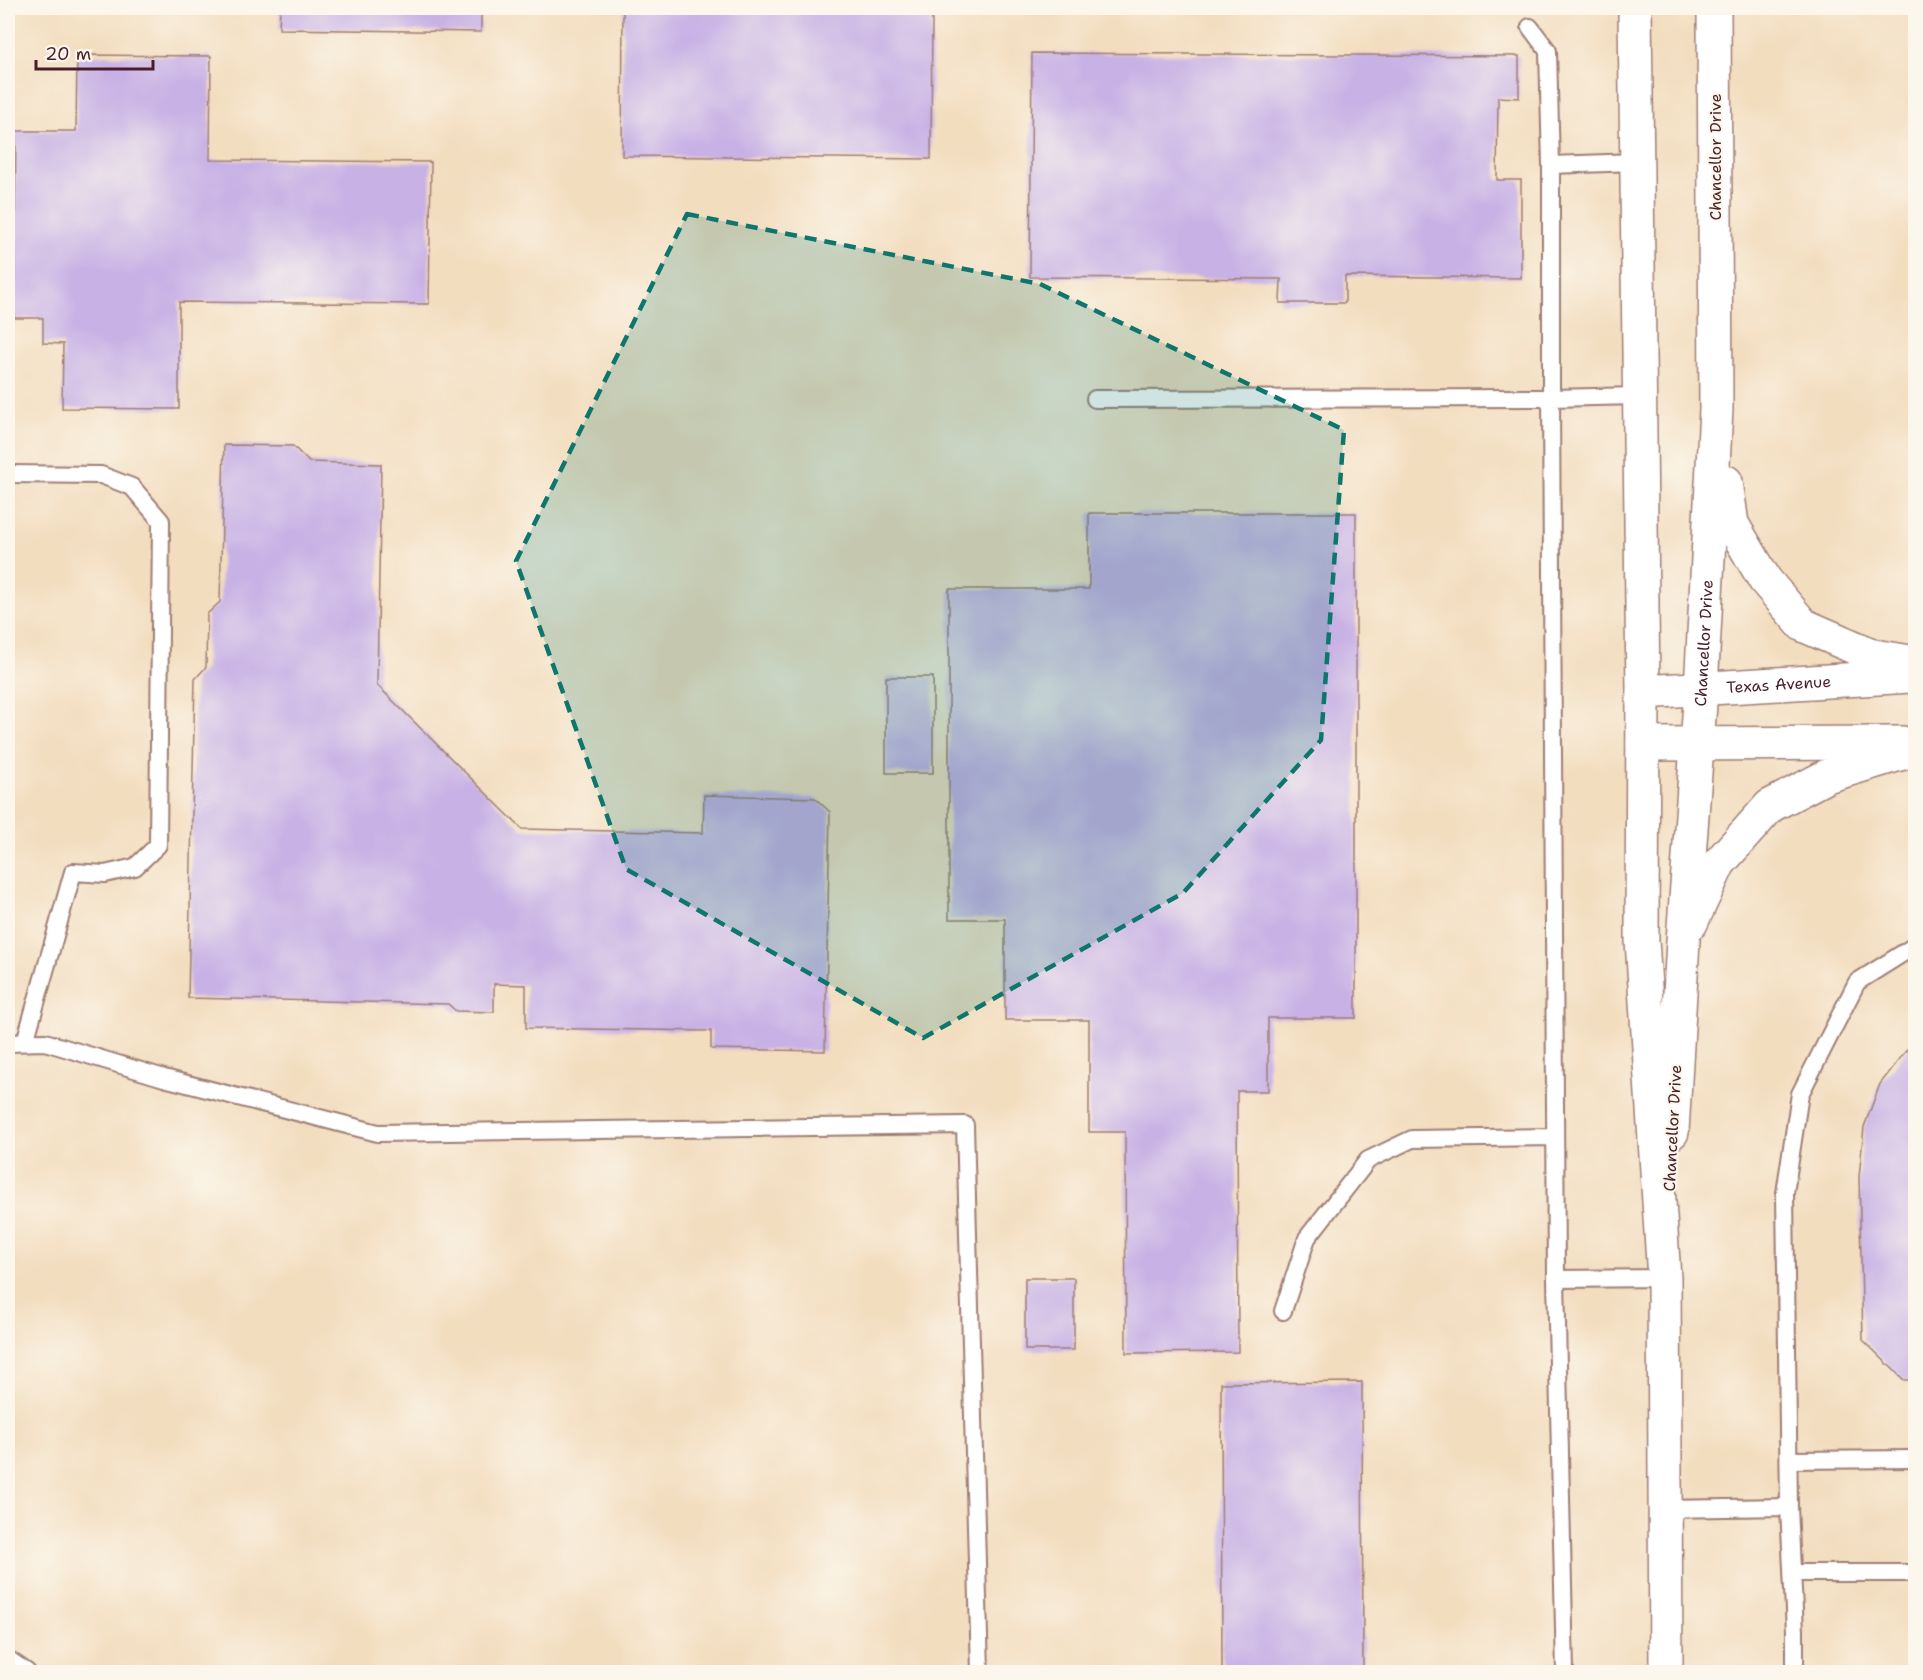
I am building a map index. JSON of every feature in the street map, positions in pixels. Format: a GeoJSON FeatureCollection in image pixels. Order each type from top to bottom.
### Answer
{"type":"FeatureCollection","features":[{"type":"Feature","properties":{"kind":"street","name":"Chancellor Drive"},"geometry":{"type":"LineString","coordinates":[[1635,8],[1643,692],[1642,940],[1664,1278]]}},
{"type":"Feature","properties":{"kind":"street","name":"Chancellor Drive"},"geometry":{"type":"LineString","coordinates":[[1666,1672],[1664,1278],[1716,409],[1714,8]]}},
{"type":"Feature","properties":{"kind":"street"},"geometry":{"type":"LineString","coordinates":[[1716,409],[1732,524],[1765,580],[1803,625],[1874,656],[1916,663]]}},
{"type":"Feature","properties":{"kind":"street","name":"Texas Avenue"},"geometry":{"type":"LineString","coordinates":[[1643,692],[1916,675]]}},
{"type":"Feature","properties":{"kind":"street"},"geometry":{"type":"LineString","coordinates":[[1643,744],[1916,743]]}},
{"type":"Feature","properties":{"kind":"street"},"geometry":{"type":"LineString","coordinates":[[1683,941],[1719,863],[1770,806],[1827,776],[1916,749]]}},
{"type":"Feature","properties":{"kind":"lane"},"geometry":{"type":"LineString","coordinates":[[1530,27],[1548,51],[1551,165],[1556,1279],[1565,1672]]}},
{"type":"Feature","properties":{"kind":"lane"},"geometry":{"type":"LineString","coordinates":[[1551,165],[1636,162]]}},
{"type":"Feature","properties":{"kind":"lane"},"geometry":{"type":"LineString","coordinates":[[1095,399],[1639,396]]}},
{"type":"Feature","properties":{"kind":"lane"},"geometry":{"type":"LineString","coordinates":[[8,474],[101,475],[132,487],[161,521],[158,845],[135,867],[105,874],[73,872],[25,1042]]}},
{"type":"Feature","properties":{"kind":"lane"},"geometry":{"type":"LineString","coordinates":[[1796,1672],[1789,1508],[1785,1193],[1800,1094],[1857,982],[1916,945]]}},
{"type":"Feature","properties":{"kind":"lane"},"geometry":{"type":"LineString","coordinates":[[8,1043],[45,1042],[164,1078],[378,1133],[965,1125],[980,1672]]}},
{"type":"Feature","properties":{"kind":"lane"},"geometry":{"type":"LineString","coordinates":[[1283,1311],[1307,1238],[1368,1160],[1412,1139],[1556,1137]]}},
{"type":"Feature","properties":{"kind":"lane"},"geometry":{"type":"LineString","coordinates":[[1556,1279],[1664,1278]]}},
{"type":"Feature","properties":{"kind":"lane"},"geometry":{"type":"LineString","coordinates":[[1789,1460],[1916,1459]]}},
{"type":"Feature","properties":{"kind":"lane"},"geometry":{"type":"LineString","coordinates":[[1665,1509],[1789,1508]]}},
{"type":"Feature","properties":{"kind":"lane"},"geometry":{"type":"LineString","coordinates":[[1793,1573],[1916,1572]]}},
{"type":"Feature","properties":{"kind":"lane"},"geometry":{"type":"LineString","coordinates":[[8,1659],[27,1672]]}},
{"type":"Feature","properties":{"kind":"highlighted area"},"geometry":{"type":"Polygon","coordinates":[[[687,214],[1040,284],[1344,430],[1321,740],[1183,893],[923,1038],[626,869],[516,561],[687,214]]]}},
{"type":"Feature","properties":{"kind":"building"},"geometry":{"type":"Polygon","coordinates":[[[280,8],[481,8],[481,32],[279,29],[280,8]]]}},
{"type":"Feature","properties":{"kind":"building"},"geometry":{"type":"Polygon","coordinates":[[[623,8],[932,8],[931,159],[622,156],[623,8]]]}},
{"type":"Feature","properties":{"kind":"building"},"geometry":{"type":"Polygon","coordinates":[[[1032,53],[1519,56],[1519,98],[1498,97],[1497,180],[1521,180],[1521,278],[1345,276],[1345,303],[1280,303],[1281,279],[1030,277],[1032,53]]]}},
{"type":"Feature","properties":{"kind":"building"},"geometry":{"type":"Polygon","coordinates":[[[77,55],[211,56],[210,160],[431,162],[429,304],[179,302],[179,409],[62,408],[63,344],[43,343],[43,318],[14,318],[16,131],[76,131],[77,55]]]}},
{"type":"Feature","properties":{"kind":"building"},"geometry":{"type":"Polygon","coordinates":[[[224,445],[293,446],[309,462],[381,464],[377,685],[522,829],[703,833],[704,795],[815,798],[830,812],[825,1051],[711,1049],[711,1031],[526,1028],[526,985],[494,984],[494,1012],[456,1011],[448,1004],[188,998],[195,679],[206,667],[207,614],[220,602],[224,445]]]}},
{"type":"Feature","properties":{"kind":"building"},"geometry":{"type":"Polygon","coordinates":[[[1089,513],[1356,513],[1356,1018],[1268,1018],[1268,1091],[1237,1091],[1238,1352],[1126,1353],[1125,1132],[1089,1132],[1089,1020],[1005,1020],[1005,919],[949,919],[949,589],[1089,589],[1089,513]]]}},
{"type":"Feature","properties":{"kind":"building"},"geometry":{"type":"Polygon","coordinates":[[[886,677],[933,677],[933,773],[886,773],[886,677]]]}},
{"type":"Feature","properties":{"kind":"building"},"geometry":{"type":"Polygon","coordinates":[[[1916,1038],[1916,1380],[1904,1380],[1863,1340],[1859,1177],[1864,1127],[1880,1084],[1916,1038]]]}},
{"type":"Feature","properties":{"kind":"building"},"geometry":{"type":"Polygon","coordinates":[[[1025,1278],[1074,1278],[1074,1350],[1025,1350],[1025,1278]]]}},
{"type":"Feature","properties":{"kind":"building"},"geometry":{"type":"Polygon","coordinates":[[[1362,1382],[1363,1672],[1222,1672],[1221,1383],[1362,1382]]]}}]}
